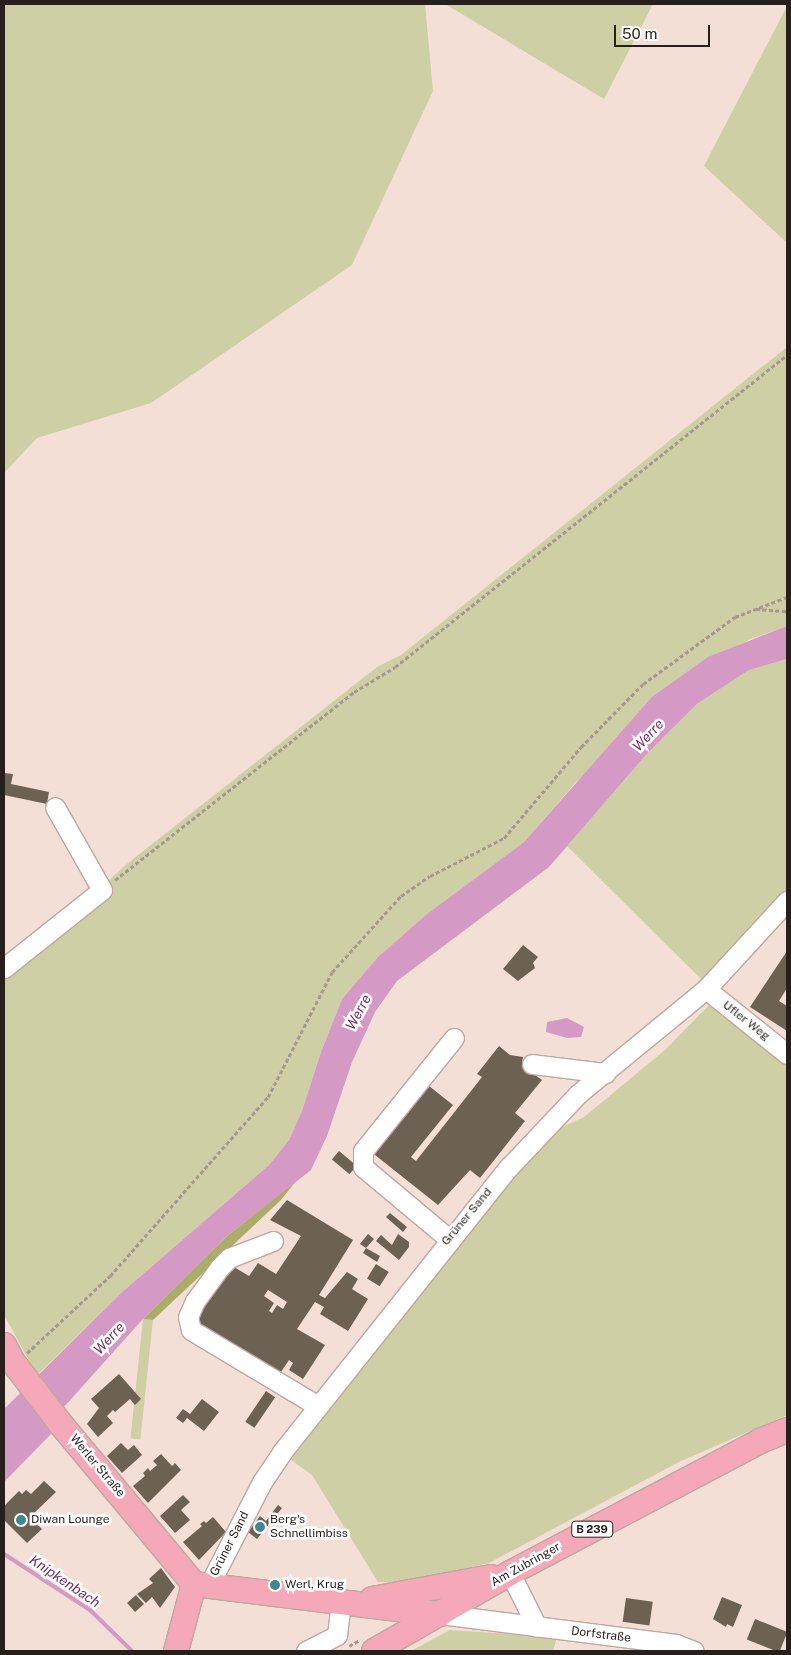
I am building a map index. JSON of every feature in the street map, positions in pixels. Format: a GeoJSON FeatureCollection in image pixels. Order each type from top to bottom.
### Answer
{"type":"FeatureCollection","features":[{"type":"Feature","properties":{"kind":"main road","name":"Werler Straße"},"geometry":{"type":"LineString","coordinates":[[8,1354],[59,1422],[202,1585]]}},
{"type":"Feature","properties":{"kind":"main road","name":"Am Zubringer"},"geometry":{"type":"LineString","coordinates":[[374,1651],[510,1573],[752,1445],[787,1430]]}},
{"type":"Feature","properties":{"kind":"main road"},"geometry":{"type":"LineString","coordinates":[[347,1601],[510,1573]]}},
{"type":"Feature","properties":{"kind":"main road"},"geometry":{"type":"LineString","coordinates":[[176,1651],[202,1585],[347,1601],[440,1614]]}},
{"type":"Feature","properties":{"kind":"street"},"geometry":{"type":"LineString","coordinates":[[4,968],[102,890],[55,807]]}},
{"type":"Feature","properties":{"kind":"street","name":"Grüner Sand"},"geometry":{"type":"LineString","coordinates":[[202,1585],[262,1482],[318,1406],[449,1239],[515,1161],[578,1094],[706,989],[787,901]]}},
{"type":"Feature","properties":{"kind":"street","name":"Ufler Weg"},"geometry":{"type":"LineString","coordinates":[[706,989],[787,1054]]}},
{"type":"Feature","properties":{"kind":"street"},"geometry":{"type":"LineString","coordinates":[[449,1239],[363,1167],[363,1150],[454,1038]]}},
{"type":"Feature","properties":{"kind":"street"},"geometry":{"type":"LineString","coordinates":[[532,1064],[605,1073]]}},
{"type":"Feature","properties":{"kind":"street"},"geometry":{"type":"LineString","coordinates":[[273,1241],[230,1258],[220,1267],[195,1301],[188,1318],[191,1330],[318,1406]]}},
{"type":"Feature","properties":{"kind":"street"},"geometry":{"type":"LineString","coordinates":[[510,1573],[537,1627]]}},
{"type":"Feature","properties":{"kind":"street"},"geometry":{"type":"LineString","coordinates":[[306,1651],[337,1635],[347,1601]]}},
{"type":"Feature","properties":{"kind":"street","name":"Dorfstraße"},"geometry":{"type":"LineString","coordinates":[[440,1614],[676,1644],[694,1651]]}},
{"type":"Feature","properties":{"kind":"path"},"geometry":{"type":"LineString","coordinates":[[102,890],[354,692],[395,667],[787,355]]}},
{"type":"Feature","properties":{"kind":"path"},"geometry":{"type":"LineString","coordinates":[[8,1354],[28,1353],[110,1276],[268,1097],[332,972],[370,927],[401,896],[430,876],[504,838],[581,747],[643,684],[735,617],[787,597]]}},
{"type":"Feature","properties":{"kind":"path"},"geometry":{"type":"LineString","coordinates":[[756,609],[787,611]]}},
{"type":"Feature","properties":{"kind":"green space"},"geometry":{"type":"Polygon","coordinates":[[[4,4],[425,4],[433,91],[352,265],[151,403],[37,438],[4,473],[4,4]]]}},
{"type":"Feature","properties":{"kind":"green space"},"geometry":{"type":"Polygon","coordinates":[[[445,4],[653,4],[604,99],[445,4]]]}},
{"type":"Feature","properties":{"kind":"green space"},"geometry":{"type":"Polygon","coordinates":[[[787,6],[787,243],[704,166],[787,6]]]}},
{"type":"Feature","properties":{"kind":"green space"},"geometry":{"type":"Polygon","coordinates":[[[787,347],[787,626],[748,640],[576,782],[524,842],[427,914],[378,957],[342,999],[321,1052],[302,1111],[289,1140],[269,1165],[120,1294],[37,1375],[4,1315],[4,975],[128,863],[377,667],[401,655],[787,347]]]}},
{"type":"Feature","properties":{"kind":"green space"},"geometry":{"type":"Polygon","coordinates":[[[787,659],[787,896],[703,981],[567,846],[645,756],[697,704],[749,670],[787,659]]]}},
{"type":"Feature","properties":{"kind":"green space"},"geometry":{"type":"Polygon","coordinates":[[[709,1005],[719,1009],[787,1064],[787,1415],[679,1462],[489,1563],[405,1583],[378,1582],[312,1475],[287,1457],[495,1196],[552,1132],[584,1117],[665,1050],[709,1005]]]}},
{"type":"Feature","properties":{"kind":"green space"},"geometry":{"type":"Polygon","coordinates":[[[296,1181],[281,1200],[153,1320],[143,1319],[226,1237],[296,1181]]]}},
{"type":"Feature","properties":{"kind":"green space"},"geometry":{"type":"Polygon","coordinates":[[[143,1319],[153,1320],[140,1439],[130,1438],[143,1319]]]}},
{"type":"Feature","properties":{"kind":"green space"},"geometry":{"type":"Polygon","coordinates":[[[450,1630],[557,1637],[553,1651],[411,1651],[450,1630]]]}},
{"type":"Feature","properties":{"kind":"water","name":"Werre"},"geometry":{"type":"Polygon","coordinates":[[[787,626],[787,659],[749,670],[697,704],[645,756],[549,867],[397,981],[375,1012],[352,1062],[327,1136],[311,1170],[226,1237],[143,1319],[63,1408],[50,1435],[4,1482],[4,1409],[120,1294],[269,1165],[289,1140],[302,1111],[321,1052],[342,999],[378,957],[427,914],[524,842],[652,697],[708,657],[787,626]]]}},
{"type":"Feature","properties":{"kind":"water"},"geometry":{"type":"Polygon","coordinates":[[[567,1018],[584,1027],[581,1037],[567,1038],[546,1032],[547,1022],[567,1018]]]}},
{"type":"Feature","properties":{"kind":"building"},"geometry":{"type":"Polygon","coordinates":[[[4,773],[13,774],[11,784],[49,792],[47,804],[4,795],[4,773]]]}},
{"type":"Feature","properties":{"kind":"building"},"geometry":{"type":"Polygon","coordinates":[[[523,945],[538,957],[533,963],[535,968],[518,981],[503,969],[523,945]]]}},
{"type":"Feature","properties":{"kind":"building"},"geometry":{"type":"Polygon","coordinates":[[[787,951],[787,988],[779,1001],[787,1006],[787,1031],[750,1007],[787,951]]]}},
{"type":"Feature","properties":{"kind":"building"},"geometry":{"type":"Polygon","coordinates":[[[499,1046],[510,1055],[523,1057],[522,1065],[536,1067],[535,1075],[542,1080],[515,1113],[525,1121],[480,1178],[470,1170],[438,1205],[370,1151],[424,1082],[453,1105],[411,1157],[416,1161],[482,1077],[477,1074],[499,1046]]]}},
{"type":"Feature","properties":{"kind":"building"},"geometry":{"type":"Polygon","coordinates":[[[339,1151],[357,1166],[350,1174],[332,1159],[339,1151]]]}},
{"type":"Feature","properties":{"kind":"building"},"geometry":{"type":"Polygon","coordinates":[[[287,1200],[353,1240],[319,1295],[325,1298],[347,1272],[358,1279],[352,1289],[368,1299],[348,1331],[320,1314],[324,1307],[315,1302],[297,1329],[325,1345],[303,1379],[289,1370],[293,1363],[289,1360],[279,1375],[194,1322],[229,1264],[249,1276],[258,1263],[276,1274],[301,1236],[270,1220],[287,1200]],[[268,1290],[264,1296],[274,1303],[269,1311],[272,1313],[277,1305],[283,1309],[287,1302],[268,1290]]]}},
{"type":"Feature","properties":{"kind":"building"},"geometry":{"type":"Polygon","coordinates":[[[390,1213],[407,1227],[403,1232],[386,1217],[390,1213]]]}},
{"type":"Feature","properties":{"kind":"building"},"geometry":{"type":"Polygon","coordinates":[[[368,1234],[374,1239],[366,1248],[360,1244],[368,1234]]]}},
{"type":"Feature","properties":{"kind":"building"},"geometry":{"type":"Polygon","coordinates":[[[398,1234],[409,1242],[409,1247],[399,1260],[376,1241],[381,1235],[392,1245],[398,1234]]]}},
{"type":"Feature","properties":{"kind":"building"},"geometry":{"type":"Polygon","coordinates":[[[366,1248],[380,1256],[377,1262],[363,1253],[366,1248]]]}},
{"type":"Feature","properties":{"kind":"building"},"geometry":{"type":"Polygon","coordinates":[[[376,1264],[389,1272],[380,1286],[367,1278],[376,1264]]]}},
{"type":"Feature","properties":{"kind":"building"},"geometry":{"type":"Polygon","coordinates":[[[119,1374],[141,1399],[135,1405],[130,1399],[115,1412],[113,1410],[107,1416],[113,1423],[98,1437],[87,1424],[99,1408],[91,1399],[119,1374]]]}},
{"type":"Feature","properties":{"kind":"building"},"geometry":{"type":"Polygon","coordinates":[[[266,1391],[275,1397],[254,1428],[245,1422],[266,1391]]]}},
{"type":"Feature","properties":{"kind":"building"},"geometry":{"type":"Polygon","coordinates":[[[202,1399],[219,1412],[204,1431],[187,1418],[183,1423],[176,1418],[183,1409],[190,1414],[202,1399]]]}},
{"type":"Feature","properties":{"kind":"building"},"geometry":{"type":"Polygon","coordinates":[[[121,1443],[128,1450],[134,1445],[142,1455],[122,1473],[107,1456],[121,1443]]]}},
{"type":"Feature","properties":{"kind":"building"},"geometry":{"type":"Polygon","coordinates":[[[161,1454],[172,1466],[175,1463],[181,1470],[148,1503],[133,1486],[145,1476],[143,1473],[148,1468],[150,1471],[157,1465],[153,1461],[161,1454]]]}},
{"type":"Feature","properties":{"kind":"building"},"geometry":{"type":"Polygon","coordinates":[[[44,1481],[56,1492],[30,1517],[42,1529],[27,1543],[4,1520],[4,1506],[19,1491],[22,1494],[26,1490],[31,1494],[44,1481]]]}},
{"type":"Feature","properties":{"kind":"building"},"geometry":{"type":"Polygon","coordinates":[[[183,1495],[190,1502],[181,1510],[190,1520],[175,1533],[160,1516],[183,1495]]]}},
{"type":"Feature","properties":{"kind":"building","name":"Berg's Schnellimbiss"},"geometry":{"type":"Polygon","coordinates":[[[278,1505],[282,1508],[257,1539],[248,1532],[260,1516],[266,1521],[278,1505]]]}},
{"type":"Feature","properties":{"kind":"building"},"geometry":{"type":"Polygon","coordinates":[[[213,1517],[226,1532],[199,1560],[183,1542],[202,1526],[200,1524],[204,1521],[206,1523],[213,1517]]]}},
{"type":"Feature","properties":{"kind":"building"},"geometry":{"type":"Polygon","coordinates":[[[161,1568],[175,1587],[160,1608],[152,1597],[146,1603],[137,1594],[153,1583],[149,1579],[161,1568]]]}},
{"type":"Feature","properties":{"kind":"building"},"geometry":{"type":"Polygon","coordinates":[[[136,1595],[144,1604],[135,1612],[127,1603],[136,1595]]]}},
{"type":"Feature","properties":{"kind":"building"},"geometry":{"type":"Polygon","coordinates":[[[722,1597],[742,1605],[733,1627],[727,1624],[726,1627],[713,1619],[722,1597]]]}},
{"type":"Feature","properties":{"kind":"building"},"geometry":{"type":"Polygon","coordinates":[[[626,1598],[653,1602],[649,1626],[623,1622],[626,1598]]]}},
{"type":"Feature","properties":{"kind":"building"},"geometry":{"type":"Polygon","coordinates":[[[755,1619],[787,1632],[780,1651],[747,1639],[755,1619]]]}},
{"type":"Feature","properties":{"kind":"waterway","name":"Knipkenbach"},"geometry":{"type":"LineString","coordinates":[[4,1554],[90,1610],[132,1651]]}},
{"type":"Feature","properties":{"kind":"place","name":"Diwan Lounge"},"geometry":{"type":"Point","coordinates":[21,1520]}},
{"type":"Feature","properties":{"kind":"place","name":"Berg's Schnellimbiss"},"geometry":{"type":"Point","coordinates":[260,1527]}},
{"type":"Feature","properties":{"kind":"place","name":"Werl, Krug"},"geometry":{"type":"Point","coordinates":[275,1585]}}]}
